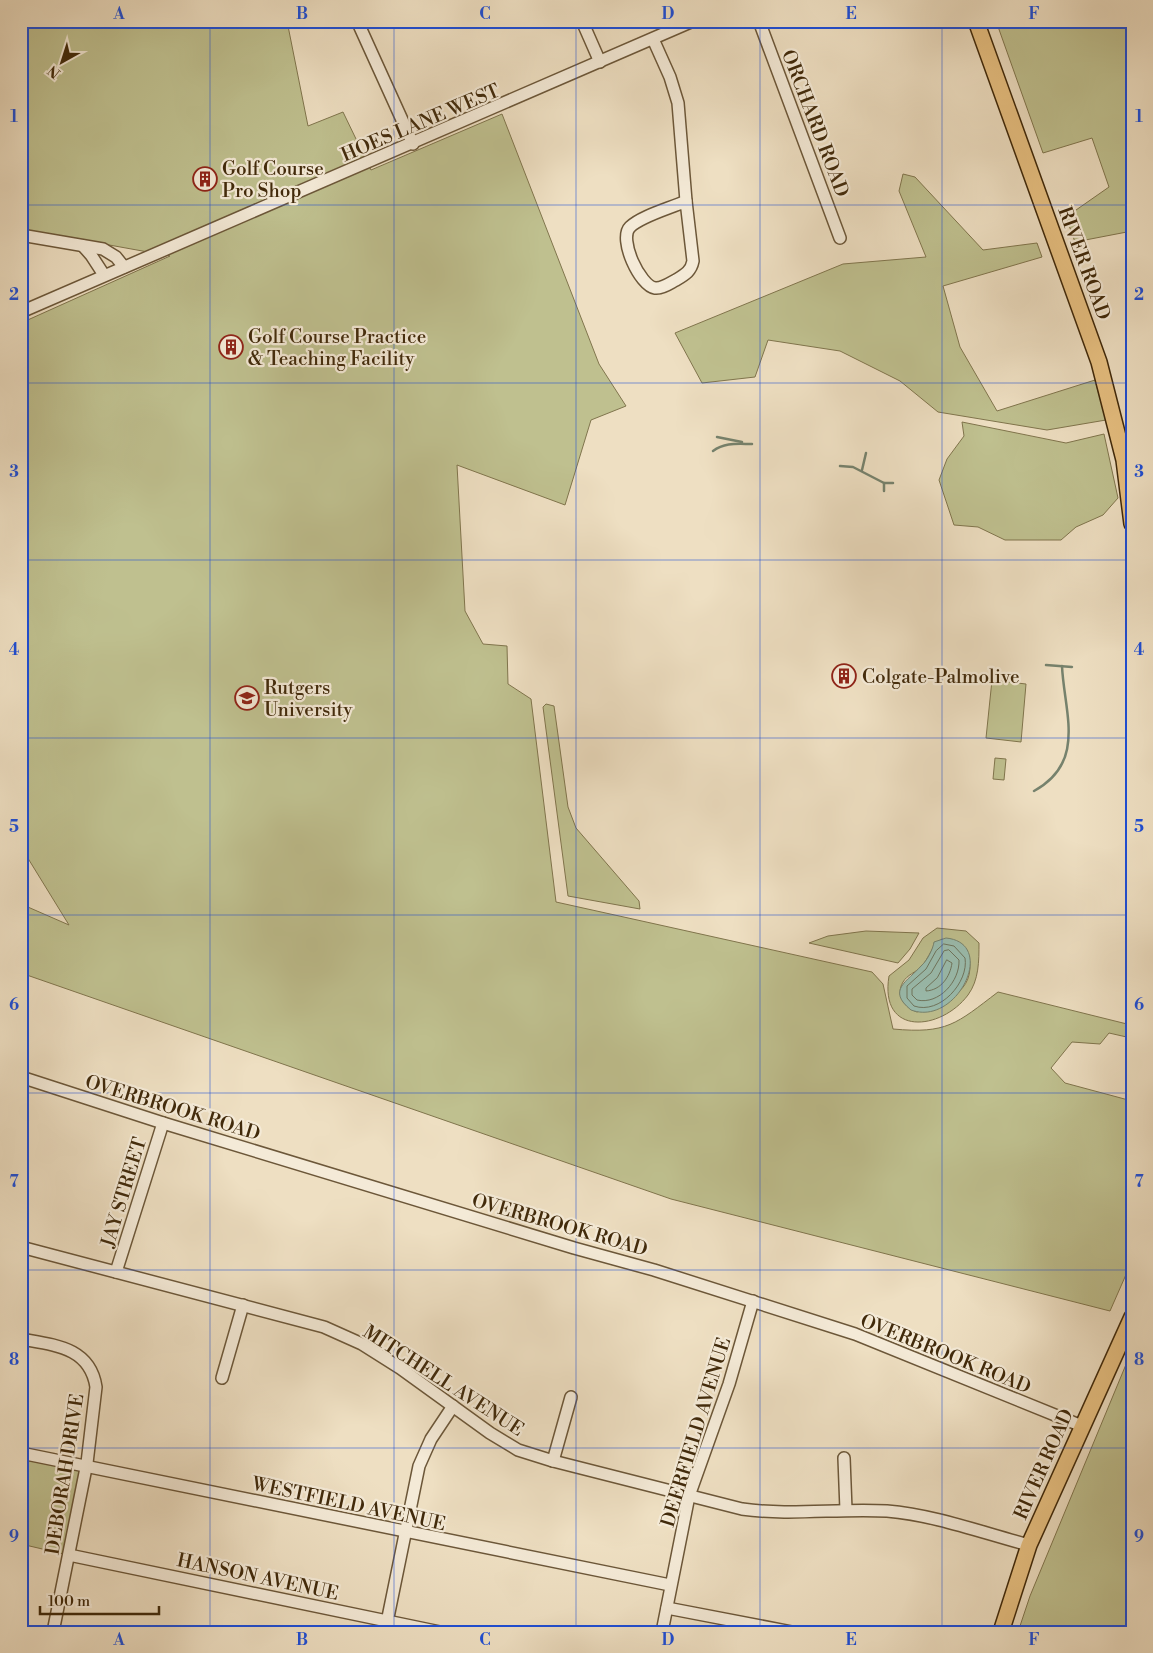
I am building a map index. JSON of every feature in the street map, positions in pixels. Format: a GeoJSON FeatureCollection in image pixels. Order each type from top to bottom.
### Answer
{"type":"FeatureCollection","features":[{"type":"Feature","properties":{"kind":"main road","name":"RIVER ROAD"},"geometry":{"type":"LineString","coordinates":[[976,21],[1099,362],[1128,460],[1132,524]]}},
{"type":"Feature","properties":{"kind":"main road","name":"RIVER ROAD"},"geometry":{"type":"LineString","coordinates":[[1001,1632],[1029,1545],[1132,1317]]}},
{"type":"Feature","properties":{"kind":"street"},"geometry":{"type":"LineString","coordinates":[[359,21],[359,25],[412,144]]}},
{"type":"Feature","properties":{"kind":"street"},"geometry":{"type":"LineString","coordinates":[[582,21],[600,62]]}},
{"type":"Feature","properties":{"kind":"street","name":"HOES LANE WEST"},"geometry":{"type":"LineString","coordinates":[[21,312],[693,21]]}},
{"type":"Feature","properties":{"kind":"street","name":"ORCHARD ROAD"},"geometry":{"type":"LineString","coordinates":[[759,21],[840,238]]}},
{"type":"Feature","properties":{"kind":"street"},"geometry":{"type":"LineString","coordinates":[[653,39],[670,77],[678,103],[693,261],[691,268],[686,274],[660,288],[649,286],[643,281],[625,244],[629,228],[686,201]]}},
{"type":"Feature","properties":{"kind":"street"},"geometry":{"type":"LineString","coordinates":[[21,235],[103,249],[116,257],[124,267]]}},
{"type":"Feature","properties":{"kind":"street"},"geometry":{"type":"LineString","coordinates":[[83,246],[104,275]]}},
{"type":"Feature","properties":{"kind":"street","name":"OVERBROOK ROAD"},"geometry":{"type":"LineString","coordinates":[[21,1077],[163,1123],[574,1248],[654,1270],[855,1334],[1082,1426]]}},
{"type":"Feature","properties":{"kind":"street","name":"JAY STREET"},"geometry":{"type":"LineString","coordinates":[[116,1272],[163,1123]]}},
{"type":"Feature","properties":{"kind":"street","name":"MITCHELL AVENUE"},"geometry":{"type":"LineString","coordinates":[[21,1247],[324,1327],[362,1344],[490,1433],[518,1450],[553,1461],[688,1496],[766,1512],[846,1510],[916,1515],[1029,1545]]}},
{"type":"Feature","properties":{"kind":"street","name":"DEERFIELD AVENUE"},"geometry":{"type":"LineString","coordinates":[[662,1632],[688,1496],[729,1384],[752,1302]]}},
{"type":"Feature","properties":{"kind":"street"},"geometry":{"type":"LineString","coordinates":[[222,1378],[243,1305]]}},
{"type":"Feature","properties":{"kind":"street","name":"DEBORAH DRIVE"},"geometry":{"type":"LineString","coordinates":[[21,1340],[67,1349],[80,1357],[94,1374],[96,1387],[87,1466],[53,1632]]}},
{"type":"Feature","properties":{"kind":"street"},"geometry":{"type":"LineString","coordinates":[[553,1461],[571,1397]]}},
{"type":"Feature","properties":{"kind":"street"},"geometry":{"type":"LineString","coordinates":[[386,1627],[419,1466],[431,1438],[453,1406]]}},
{"type":"Feature","properties":{"kind":"street","name":"WESTFIELD AVENUE"},"geometry":{"type":"LineString","coordinates":[[21,1453],[670,1586]]}},
{"type":"Feature","properties":{"kind":"street"},"geometry":{"type":"LineString","coordinates":[[844,1458],[846,1510]]}},
{"type":"Feature","properties":{"kind":"street","name":"HANSON AVENUE"},"geometry":{"type":"LineString","coordinates":[[69,1556],[386,1627],[440,1632]]}},
{"type":"Feature","properties":{"kind":"street"},"geometry":{"type":"LineString","coordinates":[[667,1608],[792,1632]]}},
{"type":"Feature","properties":{"kind":"green space","name":"Rutgers University"},"geometry":{"type":"Polygon","coordinates":[[[21,21],[287,21],[308,126],[343,112],[371,170],[502,114],[599,364],[626,406],[591,420],[565,505],[457,465],[465,611],[483,644],[507,646],[508,684],[531,699],[556,902],[872,972],[883,984],[893,1029],[926,1030],[939,1028],[961,1019],[998,992],[1127,1024],[1131,1038],[1109,1033],[1100,1044],[1072,1042],[1051,1068],[1065,1083],[1132,1101],[1132,1261],[1110,1311],[671,1199],[21,973],[21,904],[69,925],[21,847],[21,323],[170,256],[21,229],[21,21]]]}},
{"type":"Feature","properties":{"kind":"green space"},"geometry":{"type":"Polygon","coordinates":[[[996,21],[1132,21],[1132,231],[1075,242],[1066,217],[1109,187],[1092,138],[1043,153],[996,21]]]}},
{"type":"Feature","properties":{"kind":"green space"},"geometry":{"type":"Polygon","coordinates":[[[903,174],[915,177],[983,250],[1037,243],[1042,257],[943,286],[960,347],[997,411],[1095,380],[1106,420],[1047,430],[938,412],[900,381],[840,351],[768,340],[755,377],[702,383],[675,333],[843,264],[926,257],[899,191],[903,174]]]}},
{"type":"Feature","properties":{"kind":"green space"},"geometry":{"type":"Polygon","coordinates":[[[962,422],[1066,443],[1104,434],[1118,498],[1103,515],[1076,527],[1061,540],[1005,540],[978,527],[954,525],[939,480],[947,459],[964,436],[962,422]]]}},
{"type":"Feature","properties":{"kind":"green space"},"geometry":{"type":"Polygon","coordinates":[[[992,680],[1026,684],[1021,742],[986,738],[992,680]]]}},
{"type":"Feature","properties":{"kind":"green space"},"geometry":{"type":"Polygon","coordinates":[[[546,704],[554,706],[568,807],[576,828],[639,901],[640,909],[568,896],[543,707],[546,704]]]}},
{"type":"Feature","properties":{"kind":"green space"},"geometry":{"type":"Polygon","coordinates":[[[995,758],[1006,759],[1004,780],[993,779],[995,758]]]}},
{"type":"Feature","properties":{"kind":"green space"},"geometry":{"type":"Polygon","coordinates":[[[937,928],[966,931],[979,943],[978,963],[972,989],[956,1007],[943,1016],[929,1021],[915,1022],[902,1018],[893,1010],[888,996],[889,976],[909,960],[923,938],[937,928]],[[942,939],[935,945],[921,967],[903,982],[900,992],[902,1000],[917,1012],[956,994],[968,979],[970,969],[969,956],[942,939]]]}},
{"type":"Feature","properties":{"kind":"green space"},"geometry":{"type":"Polygon","coordinates":[[[866,931],[919,933],[910,949],[898,963],[809,943],[828,936],[866,931]]]}},
{"type":"Feature","properties":{"kind":"green space"},"geometry":{"type":"Polygon","coordinates":[[[1132,1350],[1132,1632],[1018,1632],[1030,1596],[1132,1350]]]}},
{"type":"Feature","properties":{"kind":"green space"},"geometry":{"type":"Polygon","coordinates":[[[21,1451],[85,1466],[68,1555],[21,1544],[21,1451]]]}},
{"type":"Feature","properties":{"kind":"water"},"geometry":{"type":"Polygon","coordinates":[[[946,938],[961,943],[969,954],[970,967],[965,982],[956,996],[943,1007],[928,1012],[911,1010],[900,997],[902,986],[925,961],[934,942],[946,938]]]}},
{"type":"Feature","properties":{"kind":"waterway"},"geometry":{"type":"LineString","coordinates":[[717,437],[742,442]]}},
{"type":"Feature","properties":{"kind":"waterway"},"geometry":{"type":"LineString","coordinates":[[713,451],[727,445],[752,444]]}},
{"type":"Feature","properties":{"kind":"waterway"},"geometry":{"type":"LineString","coordinates":[[862,470],[866,453]]}},
{"type":"Feature","properties":{"kind":"waterway"},"geometry":{"type":"LineString","coordinates":[[840,466],[853,467],[884,483],[893,483]]}},
{"type":"Feature","properties":{"kind":"waterway"},"geometry":{"type":"LineString","coordinates":[[884,483],[884,491]]}},
{"type":"Feature","properties":{"kind":"waterway"},"geometry":{"type":"LineString","coordinates":[[1046,665],[1072,667]]}},
{"type":"Feature","properties":{"kind":"waterway"},"geometry":{"type":"LineString","coordinates":[[1034,791],[1051,779],[1061,766],[1067,751],[1069,735],[1062,666]]}},
{"type":"Feature","properties":{"kind":"place","name":"Golf Course Pro Shop"},"geometry":{"type":"Point","coordinates":[205,179]}},
{"type":"Feature","properties":{"kind":"place","name":"Golf Course Practice & Teaching Facility"},"geometry":{"type":"Point","coordinates":[231,347]}},
{"type":"Feature","properties":{"kind":"place","name":"Colgate-Palmolive"},"geometry":{"type":"Point","coordinates":[844,676]}},
{"type":"Feature","properties":{"kind":"place","name":"Rutgers University"},"geometry":{"type":"Point","coordinates":[247,698]}}]}
